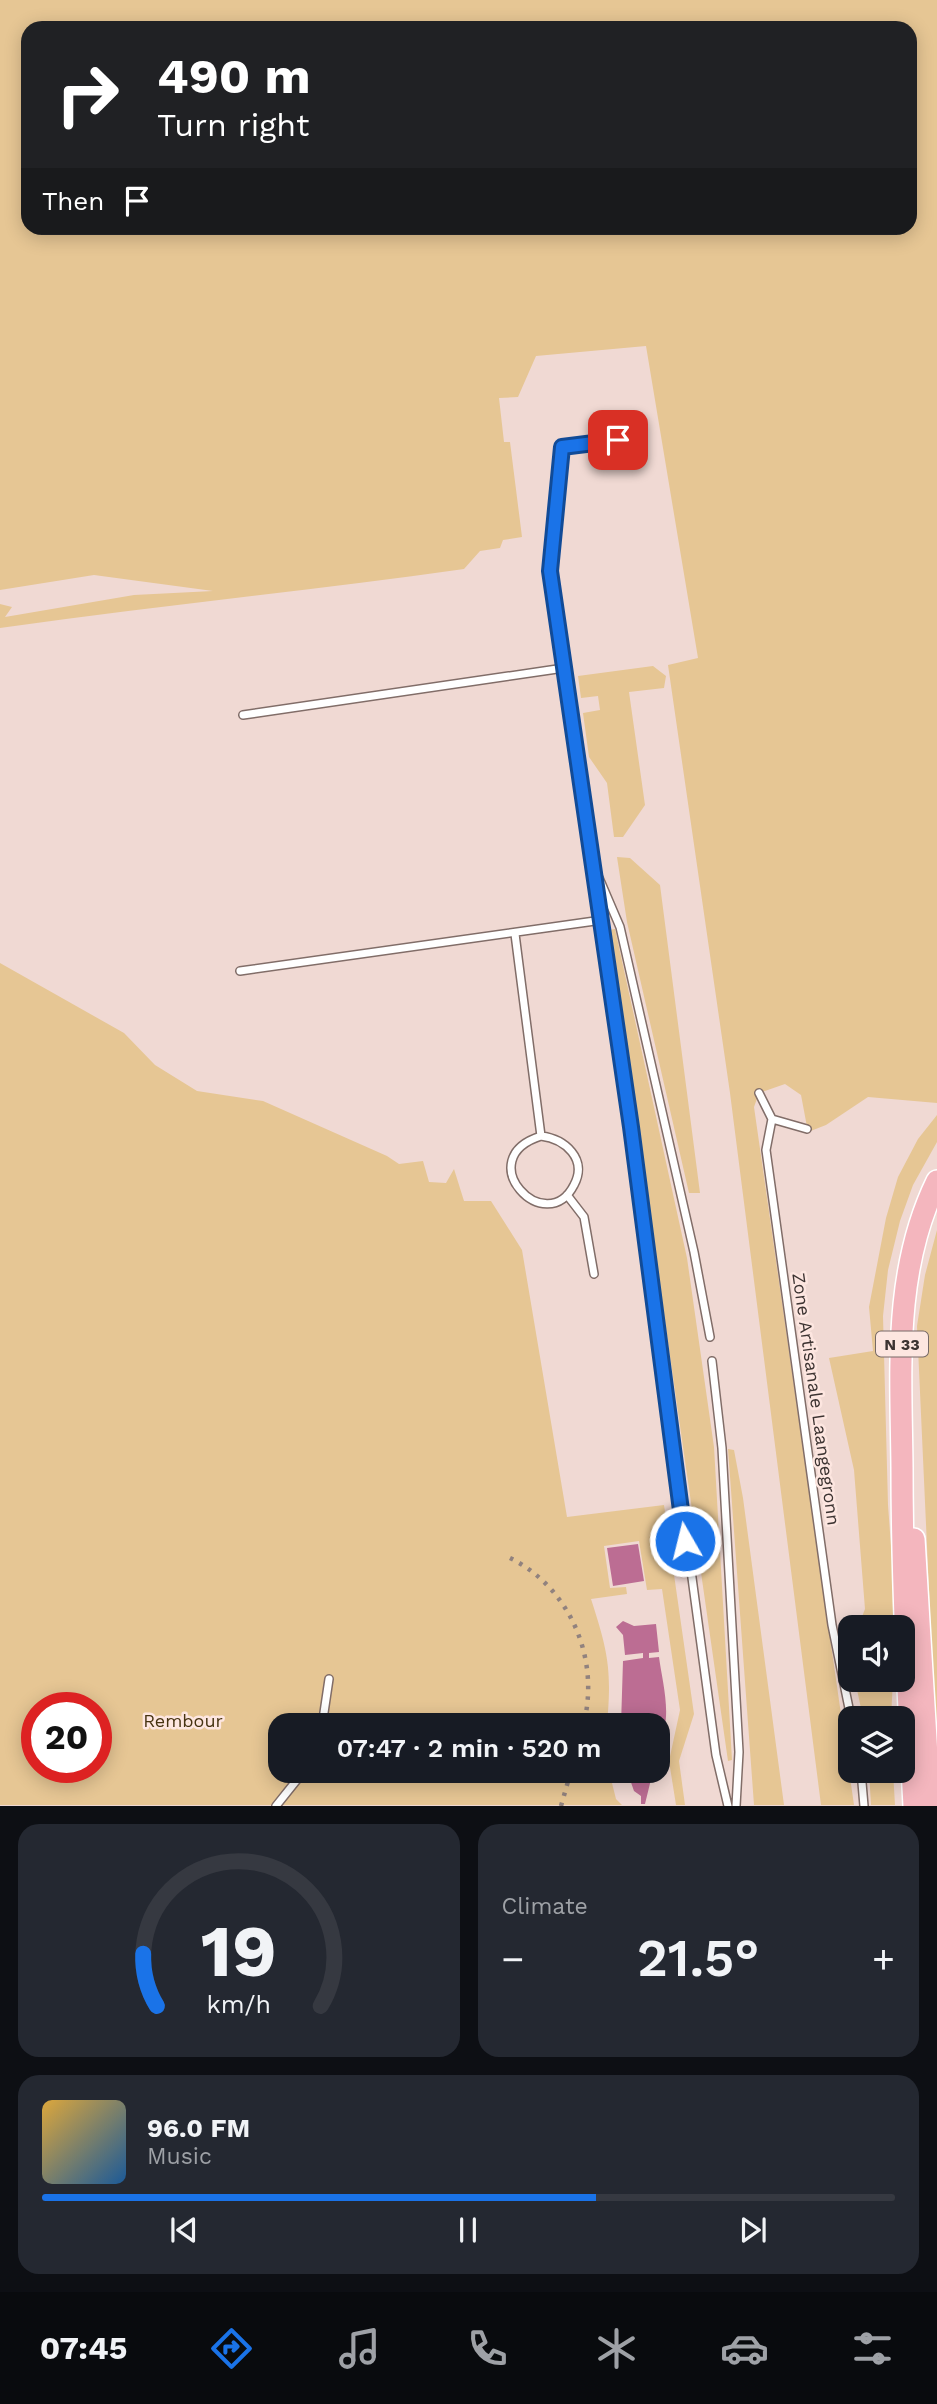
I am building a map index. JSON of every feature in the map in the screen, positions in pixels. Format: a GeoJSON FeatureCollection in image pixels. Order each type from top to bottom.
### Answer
{"type":"FeatureCollection","features":[{"type":"Feature","properties":{"kind":"main road","name":"N 33"},"geometry":{"type":"LineString","coordinates":[[914,1805],[902,1566],[901,1412],[905,1276],[925,1206],[937,1181]]}},
{"type":"Feature","properties":{"kind":"main road","name":"N 33"},"geometry":{"type":"LineString","coordinates":[[901,1412],[917,1567],[930,1805]]}},
{"type":"Feature","properties":{"kind":"lane"},"geometry":{"type":"LineString","coordinates":[[618,440],[562,447],[550,571],[595,868],[687,1555],[716,1755],[728,1805]]}},
{"type":"Feature","properties":{"kind":"lane"},"geometry":{"type":"LineString","coordinates":[[243,715],[564,668]]}},
{"type":"Feature","properties":{"kind":"lane"},"geometry":{"type":"LineString","coordinates":[[595,868],[620,927],[694,1252],[710,1337]]}},
{"type":"Feature","properties":{"kind":"lane"},"geometry":{"type":"LineString","coordinates":[[240,971],[602,920]]}},
{"type":"Feature","properties":{"kind":"lane"},"geometry":{"type":"LineString","coordinates":[[515,934],[541,1136]]}},
{"type":"Feature","properties":{"kind":"lane"},"geometry":{"type":"LineString","coordinates":[[759,1093],[772,1119],[807,1129]]}},
{"type":"Feature","properties":{"kind":"lane","name":"Zone Artisanale Laangegronn"},"geometry":{"type":"LineString","coordinates":[[772,1119],[766,1150],[767,1163],[836,1652],[847,1706]]}},
{"type":"Feature","properties":{"kind":"lane"},"geometry":{"type":"LineString","coordinates":[[541,1136],[555,1138],[567,1145],[575,1156],[578,1170],[575,1184],[567,1195],[554,1202],[540,1203],[527,1198],[517,1188],[512,1174],[513,1160],[519,1149],[529,1140],[541,1136]]}},
{"type":"Feature","properties":{"kind":"lane"},"geometry":{"type":"LineString","coordinates":[[567,1195],[584,1217],[594,1274]]}},
{"type":"Feature","properties":{"kind":"lane"},"geometry":{"type":"LineString","coordinates":[[712,1361],[722,1448],[738,1738],[736,1805]]}},
{"type":"Feature","properties":{"kind":"lane"},"geometry":{"type":"LineString","coordinates":[[324,1713],[329,1679]]}},
{"type":"Feature","properties":{"kind":"lane"},"geometry":{"type":"LineString","coordinates":[[276,1805],[294,1783]]}},
{"type":"Feature","properties":{"kind":"lane"},"geometry":{"type":"LineString","coordinates":[[862,1783],[864,1805]]}},
{"type":"Feature","properties":{"kind":"green space"},"geometry":{"type":"Polygon","coordinates":[[[0,0],[937,0],[937,1103],[868,1097],[826,1125],[808,1132],[801,1095],[785,1084],[759,1093],[754,1107],[840,1706],[838,1783],[851,1783],[854,1805],[821,1805],[730,1093],[668,665],[698,658],[646,346],[536,356],[518,397],[499,398],[504,442],[510,442],[522,537],[503,540],[500,548],[480,551],[464,569],[0,628],[0,604],[12,607],[5,617],[134,595],[213,591],[94,575],[0,590],[0,0]]]}},
{"type":"Feature","properties":{"kind":"green space"},"geometry":{"type":"Polygon","coordinates":[[[653,666],[666,676],[664,688],[629,692],[645,805],[623,837],[614,837],[607,783],[589,757],[583,713],[600,710],[598,696],[581,698],[578,676],[653,666]]]}},
{"type":"Feature","properties":{"kind":"green space"},"geometry":{"type":"Polygon","coordinates":[[[617,857],[630,858],[660,885],[700,1193],[689,1193],[627,922],[617,857]]]}},
{"type":"Feature","properties":{"kind":"green space"},"geometry":{"type":"Polygon","coordinates":[[[615,929],[687,1258],[714,1447],[732,1760],[728,1761],[609,930],[615,929]]]}},
{"type":"Feature","properties":{"kind":"green space","name":"Rembour"},"geometry":{"type":"Polygon","coordinates":[[[0,963],[124,1033],[155,1065],[197,1091],[263,1101],[387,1156],[399,1164],[423,1161],[429,1182],[446,1183],[454,1169],[464,1201],[491,1201],[522,1250],[567,1517],[664,1505],[694,1714],[679,1761],[685,1805],[676,1805],[670,1767],[680,1710],[662,1589],[647,1590],[639,1541],[604,1546],[610,1588],[626,1587],[627,1594],[591,1599],[607,1661],[608,1713],[268,1713],[268,1783],[612,1783],[616,1799],[622,1805],[0,1805],[0,963]]]}},
{"type":"Feature","properties":{"kind":"green space"},"geometry":{"type":"Polygon","coordinates":[[[937,1115],[937,1142],[913,1185],[900,1221],[888,1270],[883,1316],[888,1505],[896,1615],[863,1615],[865,1609],[854,1470],[829,1358],[873,1351],[869,1307],[886,1218],[898,1177],[918,1139],[937,1115]]]}},
{"type":"Feature","properties":{"kind":"green space"},"geometry":{"type":"Polygon","coordinates":[[[937,1230],[937,1766],[917,1326],[925,1275],[937,1230]]]}},
{"type":"Feature","properties":{"kind":"green space"},"geometry":{"type":"Polygon","coordinates":[[[728,1449],[734,1450],[743,1498],[784,1805],[754,1805],[728,1449]]]}},
{"type":"Feature","properties":{"kind":"green space"},"geometry":{"type":"Polygon","coordinates":[[[858,1692],[892,1692],[892,1706],[860,1706],[858,1692]]]}},
{"type":"Feature","properties":{"kind":"green space"},"geometry":{"type":"Polygon","coordinates":[[[870,1783],[894,1783],[895,1805],[871,1805],[870,1783]]]}},
{"type":"Feature","properties":{"kind":"shaded area"},"geometry":{"type":"Polygon","coordinates":[[[638,1544],[644,1581],[613,1586],[607,1548],[638,1544]]]}},
{"type":"Feature","properties":{"kind":"shaded area"},"geometry":{"type":"Polygon","coordinates":[[[623,1621],[634,1626],[656,1624],[659,1652],[649,1653],[649,1658],[659,1657],[666,1713],[621,1713],[623,1661],[643,1658],[643,1653],[625,1655],[623,1635],[616,1627],[623,1621]]]}},
{"type":"Feature","properties":{"kind":"shaded area"},"geometry":{"type":"Polygon","coordinates":[[[631,1783],[650,1783],[645,1804],[641,1804],[641,1796],[634,1791],[631,1783]]]}},
{"type":"Feature","properties":{"kind":"railway"},"geometry":{"type":"LineString","coordinates":[[510,1558],[531,1571],[550,1588],[565,1607],[576,1629],[584,1652],[588,1677],[586,1713]]}},
{"type":"Feature","properties":{"kind":"railway"},"geometry":{"type":"LineString","coordinates":[[561,1806],[568,1783]]}},
{"type":"Feature","properties":{"kind":"route"},"geometry":{"type":"LineString","coordinates":[[618,440],[562,447],[550,571],[595,868],[685,1541]]}}]}
